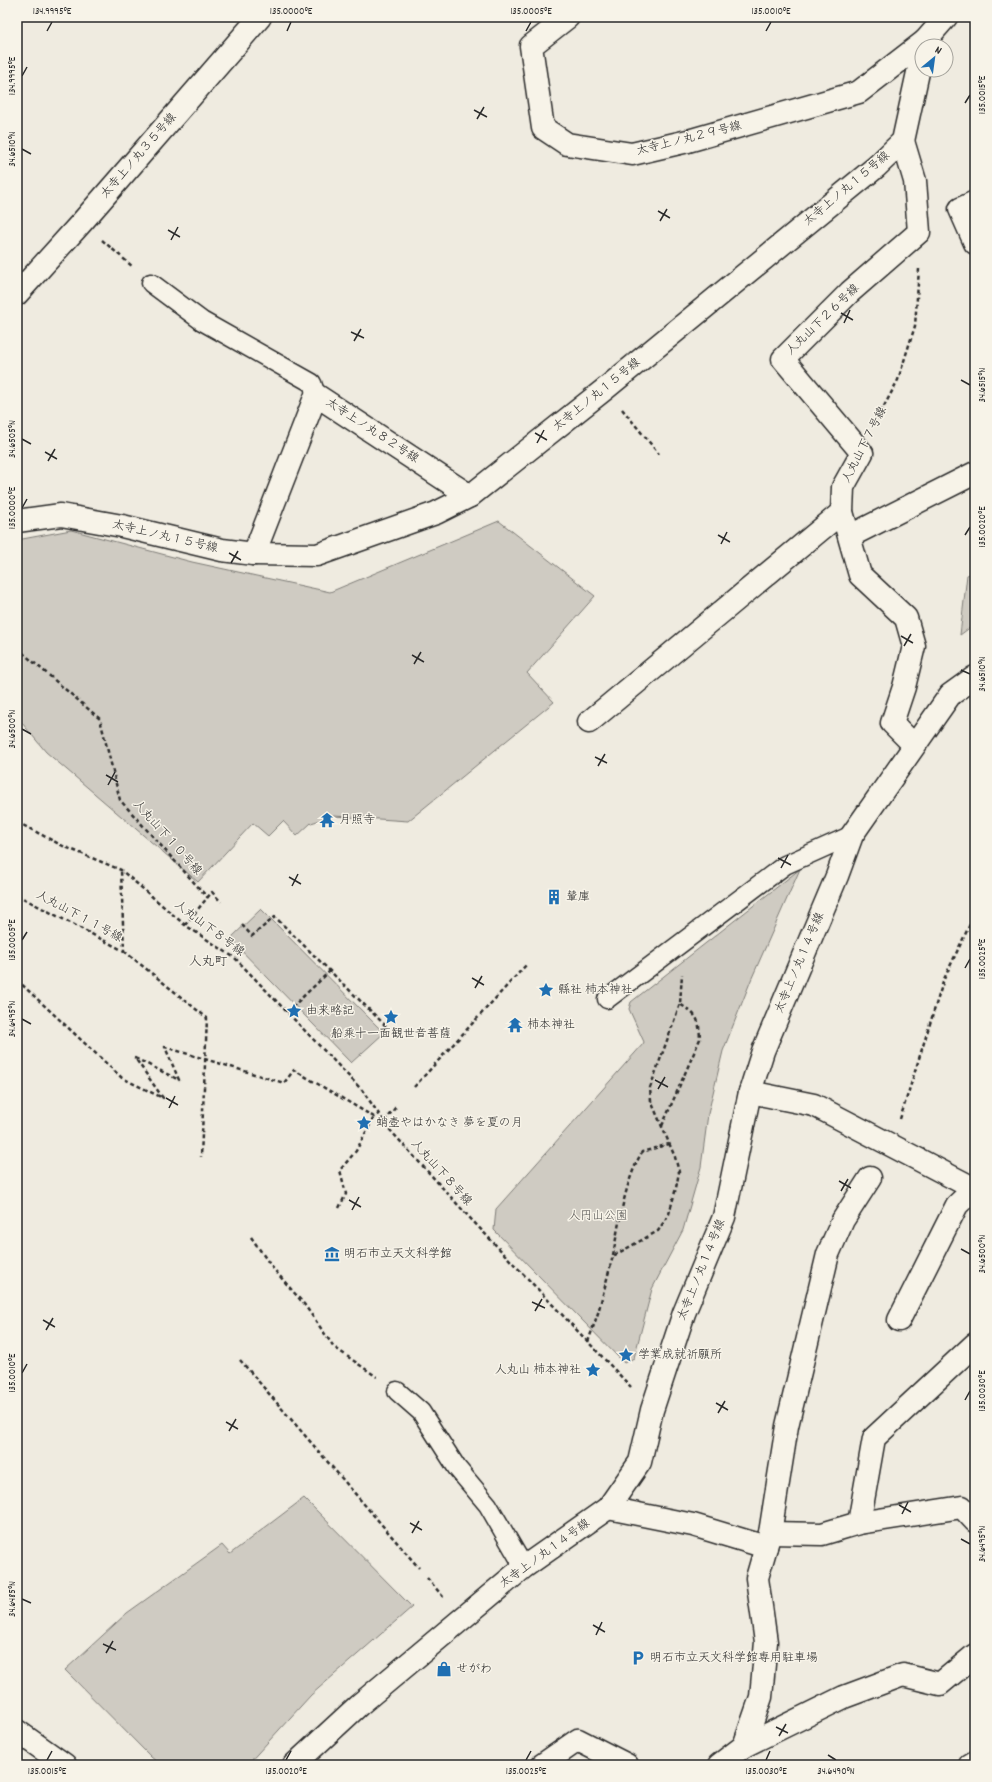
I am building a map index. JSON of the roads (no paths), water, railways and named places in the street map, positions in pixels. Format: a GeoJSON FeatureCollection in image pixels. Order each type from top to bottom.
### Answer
{"type":"FeatureCollection","features":[{"type":"Feature","properties":{"kind":"street","name":"太寺上ノ丸３５号線"},"geometry":{"type":"LineString","coordinates":[[17,294],[82,222],[260,17]]}},
{"type":"Feature","properties":{"kind":"street","name":"太寺上ノ丸２９号線"},"geometry":{"type":"LineString","coordinates":[[568,17],[531,46],[543,128],[567,144],[632,154],[688,141],[859,92],[914,54]]}},
{"type":"Feature","properties":{"kind":"street"},"geometry":{"type":"LineString","coordinates":[[931,38],[946,17]]}},
{"type":"Feature","properties":{"kind":"street"},"geometry":{"type":"LineString","coordinates":[[903,141],[917,78]]}},
{"type":"Feature","properties":{"kind":"street","name":"人丸山下２６号線"},"geometry":{"type":"LineString","coordinates":[[862,453],[783,359],[850,292],[919,232],[915,181],[903,141]]}},
{"type":"Feature","properties":{"kind":"street","name":"太寺上ノ丸１５号線"},"geometry":{"type":"LineString","coordinates":[[17,521],[61,515],[122,526],[222,550],[254,554],[318,555],[436,513],[470,496],[605,389],[876,167],[903,141]]}},
{"type":"Feature","properties":{"kind":"street"},"geometry":{"type":"LineString","coordinates":[[975,202],[960,209],[975,243]]}},
{"type":"Feature","properties":{"kind":"street","name":"太寺上ノ丸８２号線"},"geometry":{"type":"LineString","coordinates":[[254,554],[316,394],[470,496]]}},
{"type":"Feature","properties":{"kind":"street","name":"人丸山下７号線"},"geometry":{"type":"LineString","coordinates":[[862,453],[843,486],[842,512],[860,575],[906,618],[914,646],[904,687],[892,723],[914,745]]}},
{"type":"Feature","properties":{"kind":"street"},"geometry":{"type":"LineString","coordinates":[[850,536],[975,473]]}},
{"type":"Feature","properties":{"kind":"street"},"geometry":{"type":"LineString","coordinates":[[589,722],[842,512]]}},
{"type":"Feature","properties":{"kind":"street","name":"太寺上ノ丸１４号線"},"geometry":{"type":"LineString","coordinates":[[294,1765],[359,1705],[524,1567],[608,1508],[640,1462],[652,1410],[684,1313],[724,1217],[750,1092],[762,1051],[838,876],[852,835],[950,695],[975,677]]}},
{"type":"Feature","properties":{"kind":"street"},"geometry":{"type":"LineString","coordinates":[[750,1092],[814,1106],[975,1189],[957,1205],[900,1320]]}},
{"type":"Feature","properties":{"kind":"street"},"geometry":{"type":"LineString","coordinates":[[744,1746],[761,1697],[766,1642],[756,1578],[768,1540],[787,1426],[828,1254],[843,1220],[870,1178]]}},
{"type":"Feature","properties":{"kind":"street"},"geometry":{"type":"LineString","coordinates":[[859,1523],[874,1438],[975,1344]]}},
{"type":"Feature","properties":{"kind":"street"},"geometry":{"type":"LineString","coordinates":[[608,1508],[768,1540],[822,1534],[859,1523],[962,1507],[975,1521]]}},
{"type":"Feature","properties":{"kind":"street"},"geometry":{"type":"LineString","coordinates":[[719,1765],[744,1746],[844,1697],[903,1675],[940,1684],[975,1656]]}},
{"type":"Feature","properties":{"kind":"street"},"geometry":{"type":"LineString","coordinates":[[17,1731],[65,1765]]}},
{"type":"Feature","properties":{"kind":"street"},"geometry":{"type":"LineString","coordinates":[[542,1765],[578,1740],[627,1765]]}},
{"type":"Feature","properties":{"kind":"street"},"geometry":{"type":"LineString","coordinates":[[970,1765],[975,1762]]}},
{"type":"Feature","properties":{"kind":"lane"},"geometry":{"type":"LineString","coordinates":[[151,283],[202,321],[312,383],[316,394]]}},
{"type":"Feature","properties":{"kind":"lane"},"geometry":{"type":"LineString","coordinates":[[607,999],[785,865],[852,835]]}},
{"type":"Feature","properties":{"kind":"lane"},"geometry":{"type":"LineString","coordinates":[[397,1391],[421,1412],[457,1468],[488,1505],[524,1567]]}},
{"type":"Feature","properties":{"kind":"place","name":"月照寺"},"geometry":{"type":"Point","coordinates":[327,820]}},
{"type":"Feature","properties":{"kind":"place","name":"輦庫"},"geometry":{"type":"Point","coordinates":[554,897]}},
{"type":"Feature","properties":{"kind":"place","name":"縣社 柿本神社"},"geometry":{"type":"Point","coordinates":[546,990]}},
{"type":"Feature","properties":{"kind":"place","name":"由来略記"},"geometry":{"type":"Point","coordinates":[294,1011]}},
{"type":"Feature","properties":{"kind":"place","name":"船乘十一面観世音菩薩"},"geometry":{"type":"Point","coordinates":[391,1017]}},
{"type":"Feature","properties":{"kind":"place","name":"柿本神社"},"geometry":{"type":"Point","coordinates":[515,1025]}},
{"type":"Feature","properties":{"kind":"place","name":"蛸壺やはかなき 夢を夏の月"},"geometry":{"type":"Point","coordinates":[364,1123]}},
{"type":"Feature","properties":{"kind":"place","name":"明石市立天文科学館"},"geometry":{"type":"Point","coordinates":[332,1254]}},
{"type":"Feature","properties":{"kind":"place","name":"学業成就祈願所"},"geometry":{"type":"Point","coordinates":[626,1355]}},
{"type":"Feature","properties":{"kind":"place","name":"人丸山 柿本神社"},"geometry":{"type":"Point","coordinates":[593,1370]}},
{"type":"Feature","properties":{"kind":"place","name":"明石市立天文科学館専用駐車場"},"geometry":{"type":"Point","coordinates":[638,1658]}},
{"type":"Feature","properties":{"kind":"place","name":"せがわ"},"geometry":{"type":"Point","coordinates":[444,1669]}},
{"type":"Feature","properties":{"kind":"district","name":"人丸町"},"geometry":{"type":"Point","coordinates":[208,962]}},
{"type":"Feature","properties":{"kind":"park label","name":"人円山公園"},"geometry":{"type":"Point","coordinates":[598,1216]}}]}
